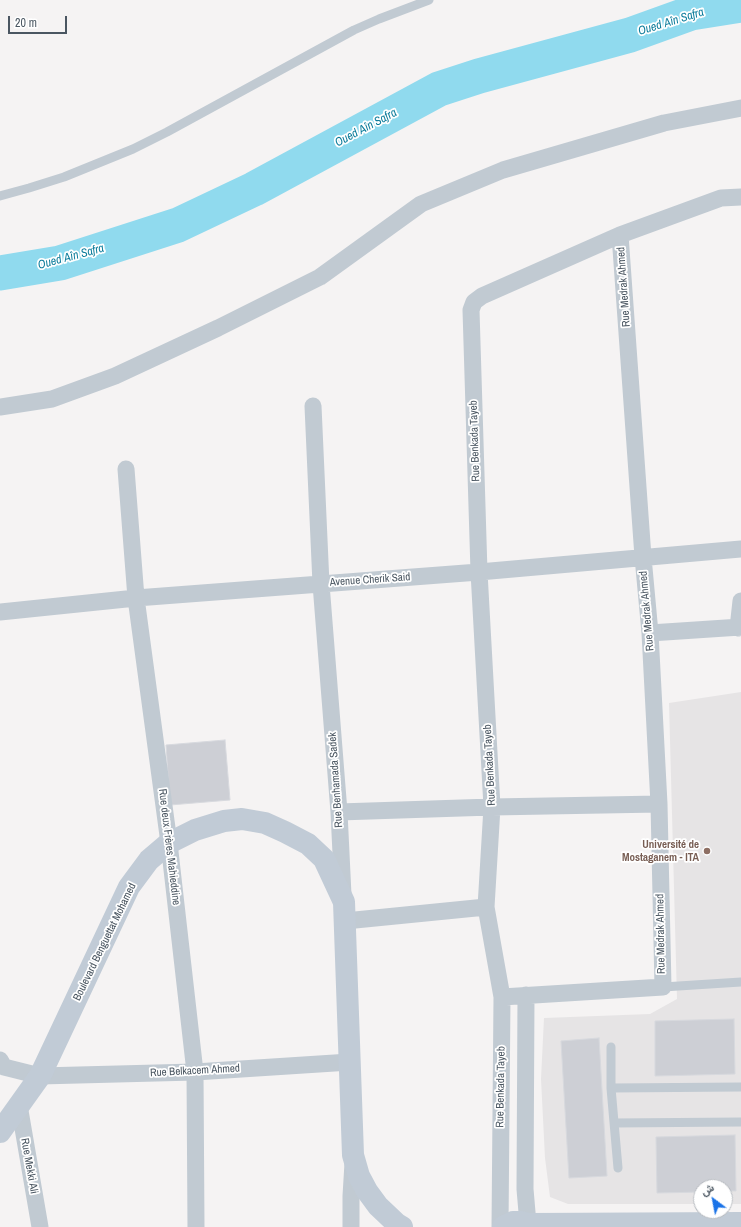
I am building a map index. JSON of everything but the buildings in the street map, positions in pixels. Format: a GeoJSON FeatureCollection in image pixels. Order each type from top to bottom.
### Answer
{"type":"FeatureCollection","features":[{"type":"Feature","properties":{"kind":"main road","name":"Boulevard Benguettat Mohamed"},"geometry":{"type":"LineString","coordinates":[[0,1132],[40,1076],[129,888],[149,860],[169,843],[195,830],[224,821],[242,819],[265,823],[308,844],[324,859],[344,911]]}},
{"type":"Feature","properties":{"kind":"main road","name":"Rue Benhamada Sadek"},"geometry":{"type":"LineString","coordinates":[[344,911],[353,1155],[367,1191],[378,1206],[402,1227]]}},
{"type":"Feature","properties":{"kind":"main road"},"geometry":{"type":"LineString","coordinates":[[503,1227],[513,1222],[521,1222],[531,1225],[741,1223]]}},
{"type":"Feature","properties":{"kind":"street"},"geometry":{"type":"LineString","coordinates":[[0,407],[52,399],[115,376],[218,328],[320,278],[421,204],[503,170],[664,123],[741,108]]}},
{"type":"Feature","properties":{"kind":"street"},"geometry":{"type":"LineString","coordinates":[[620,235],[721,198],[741,197]]}},
{"type":"Feature","properties":{"kind":"street","name":"Rue Benkada Tayeb"},"geometry":{"type":"LineString","coordinates":[[500,1227],[502,997],[486,907],[492,807],[479,572],[471,310],[474,302],[482,296],[620,235]]}},
{"type":"Feature","properties":{"kind":"street","name":"Rue Medrak Ahmed"},"geometry":{"type":"LineString","coordinates":[[620,235],[643,557],[650,633],[659,804],[663,987]]}},
{"type":"Feature","properties":{"kind":"street","name":"Rue Benhamada Sadek"},"geometry":{"type":"LineString","coordinates":[[313,406],[322,584],[339,812],[344,911]]}},
{"type":"Feature","properties":{"kind":"street","name":"Rue deux Frères Mahieddine"},"geometry":{"type":"LineString","coordinates":[[126,469],[136,598],[169,843],[195,1072],[196,1227]]}},
{"type":"Feature","properties":{"kind":"street","name":"Avenue Cherik Said"},"geometry":{"type":"LineString","coordinates":[[0,612],[136,598],[479,572],[741,549]]}},
{"type":"Feature","properties":{"kind":"street"},"geometry":{"type":"LineString","coordinates":[[650,633],[740,628],[741,600]]}},
{"type":"Feature","properties":{"kind":"street"},"geometry":{"type":"LineString","coordinates":[[339,812],[659,804]]}},
{"type":"Feature","properties":{"kind":"street"},"geometry":{"type":"LineString","coordinates":[[344,911],[486,907]]}},
{"type":"Feature","properties":{"kind":"street"},"geometry":{"type":"LineString","coordinates":[[502,997],[663,987]]}},
{"type":"Feature","properties":{"kind":"street"},"geometry":{"type":"LineString","coordinates":[[526,995],[525,1189],[531,1225]]}},
{"type":"Feature","properties":{"kind":"street"},"geometry":{"type":"LineString","coordinates":[[0,1060],[4,1067],[40,1076]]}},
{"type":"Feature","properties":{"kind":"street","name":"Rue Belkacem Ahmed"},"geometry":{"type":"LineString","coordinates":[[40,1076],[195,1072],[350,1062]]}},
{"type":"Feature","properties":{"kind":"street","name":"Rue Mekki Ali"},"geometry":{"type":"LineString","coordinates":[[19,1105],[40,1227]]}},
{"type":"Feature","properties":{"kind":"street","name":"Rue Benhamada Sadek"},"geometry":{"type":"LineString","coordinates":[[351,1227],[353,1155]]}},
{"type":"Feature","properties":{"kind":"lane"},"geometry":{"type":"LineString","coordinates":[[0,196],[64,177],[134,149],[354,30],[405,8],[429,0]]}},
{"type":"Feature","properties":{"kind":"lane"},"geometry":{"type":"LineString","coordinates":[[663,987],[741,982]]}},
{"type":"Feature","properties":{"kind":"lane"},"geometry":{"type":"LineString","coordinates":[[611,1047],[611,1088],[618,1168]]}},
{"type":"Feature","properties":{"kind":"lane"},"geometry":{"type":"LineString","coordinates":[[611,1088],[741,1087]]}},
{"type":"Feature","properties":{"kind":"lane"},"geometry":{"type":"LineString","coordinates":[[614,1123],[741,1122]]}},
{"type":"Feature","properties":{"kind":"shaded area","name":"Université de Mostaganem - ITA"},"geometry":{"type":"Polygon","coordinates":[[[741,692],[741,1204],[733,1204],[733,1179],[693,1179],[693,1204],[568,1204],[550,1197],[545,1158],[541,1079],[544,1018],[650,1014],[677,999],[669,703],[741,692]]]}},
{"type":"Feature","properties":{"kind":"waterway","name":"Oued Aîn Safra"},"geometry":{"type":"LineString","coordinates":[[0,273],[60,263],[178,225],[254,189],[439,89],[479,76],[630,35],[691,13],[741,5]]}},
{"type":"Feature","properties":{"kind":"place","name":"Université de Mostaganem - ITA"},"geometry":{"type":"Point","coordinates":[707,851]}}]}
